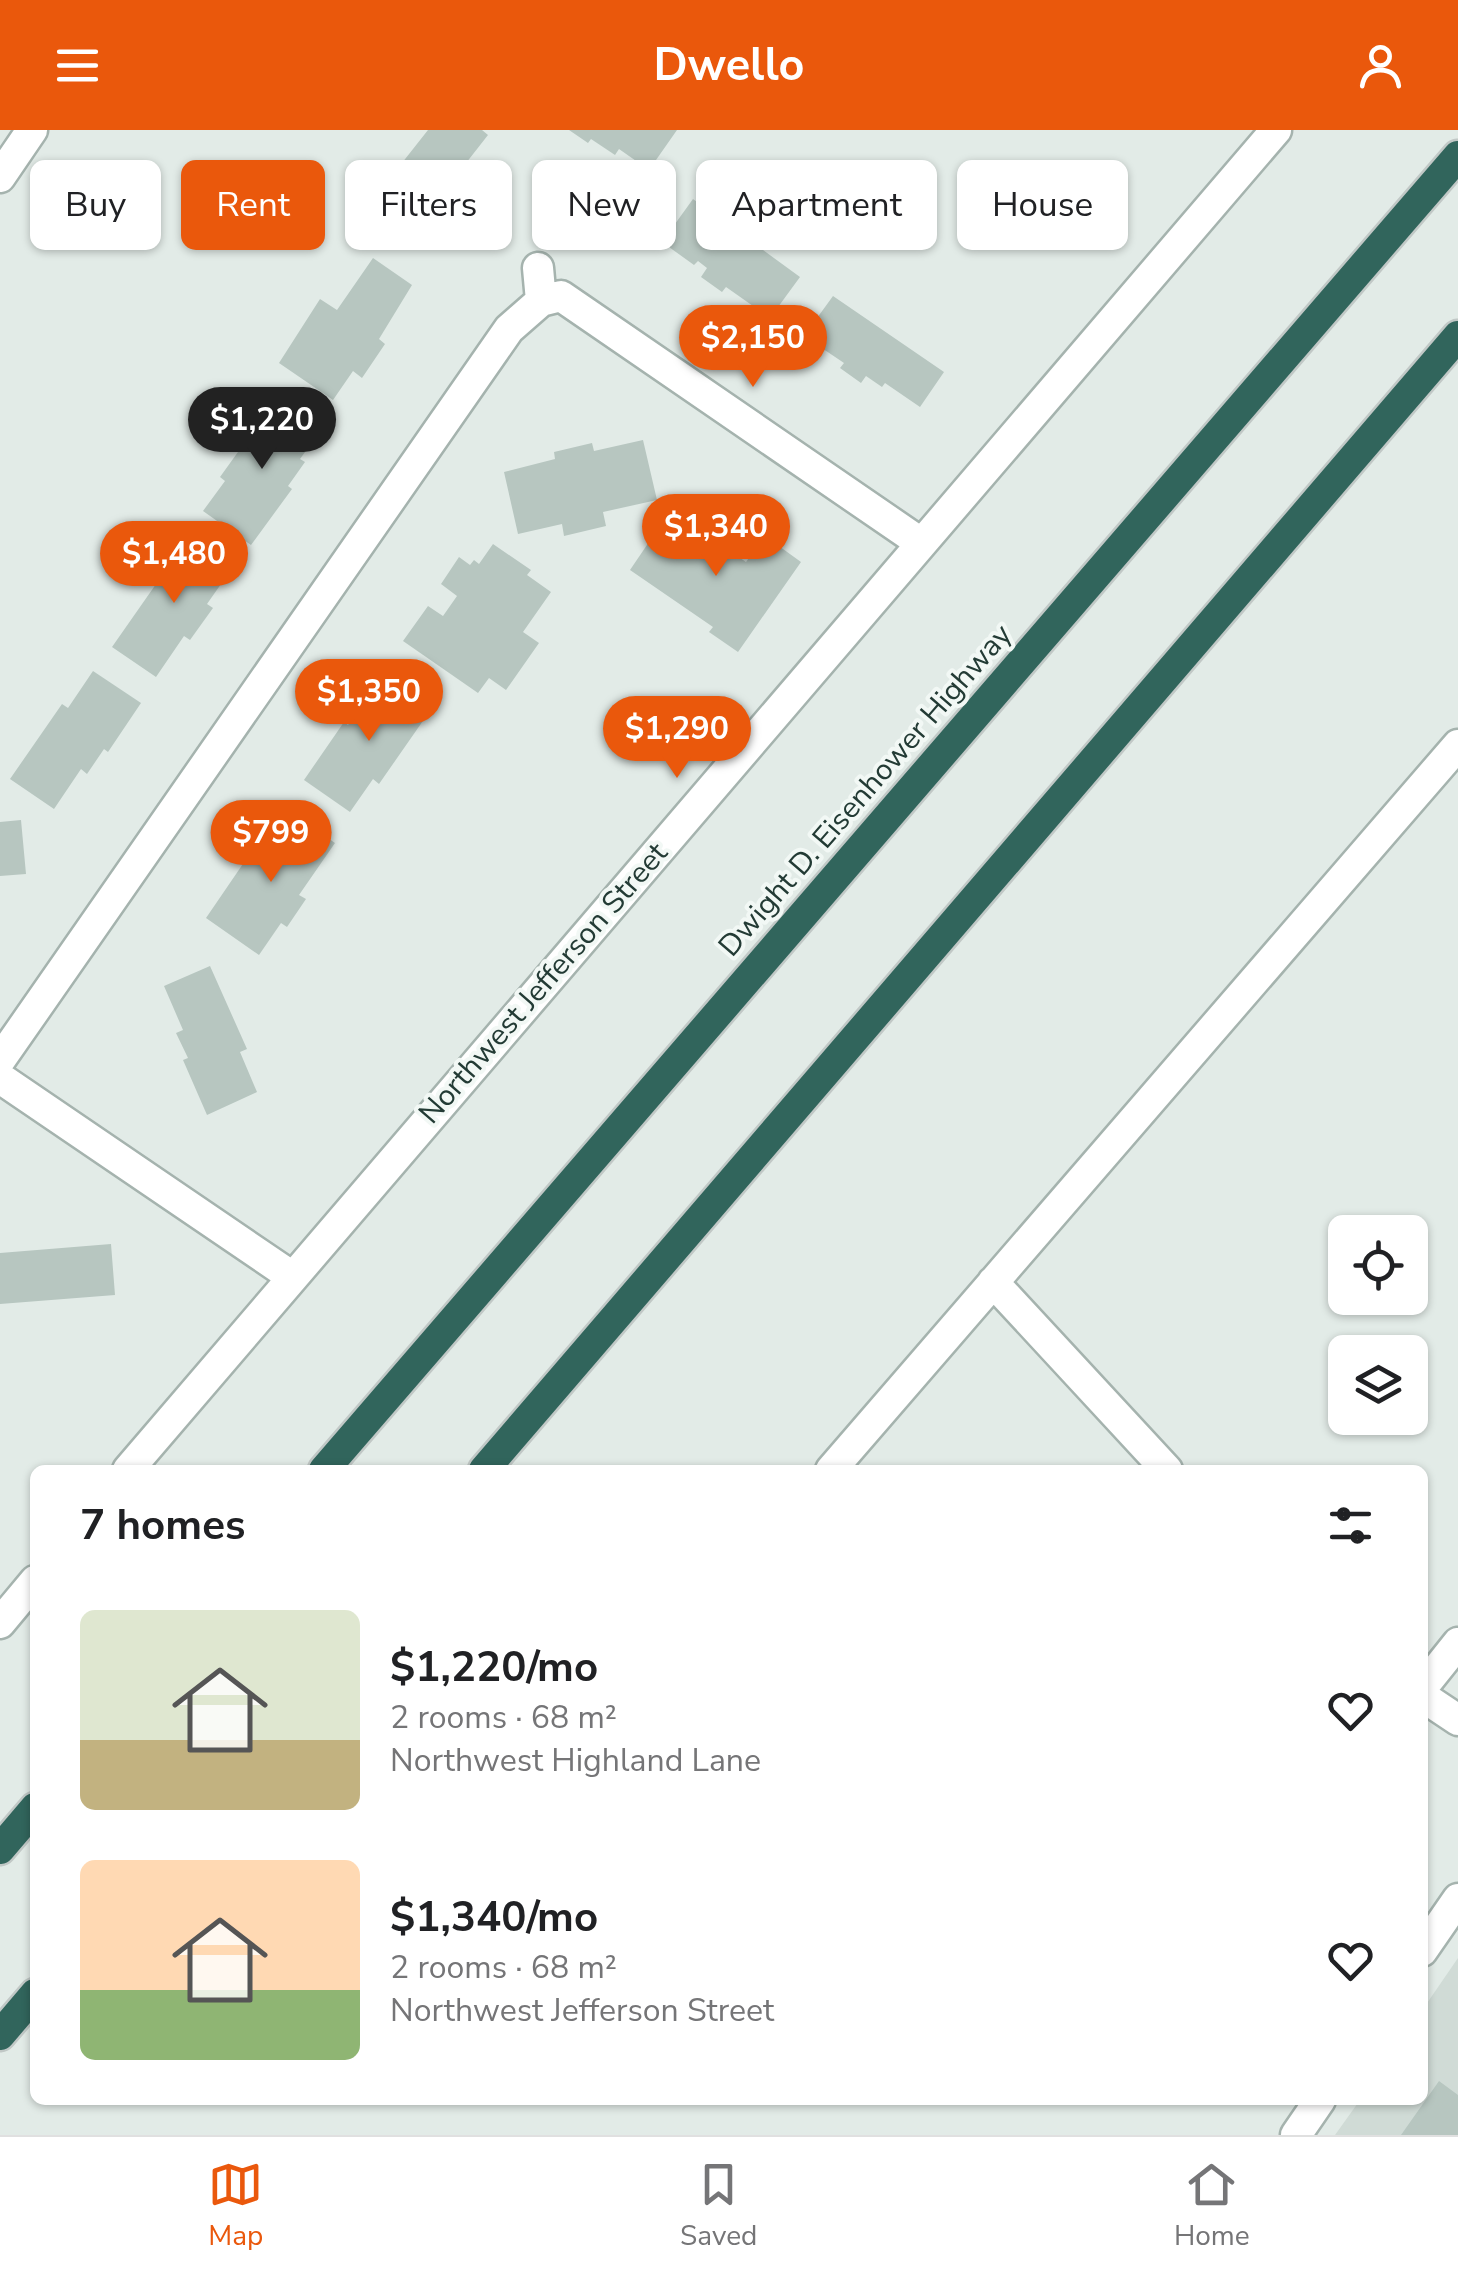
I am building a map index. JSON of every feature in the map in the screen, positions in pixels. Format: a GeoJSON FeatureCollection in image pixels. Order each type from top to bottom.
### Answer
{"type":"FeatureCollection","features":[{"type":"Feature","properties":{"kind":"highway","name":"Dwight D. Eisenhower Highway"},"geometry":{"type":"LineString","coordinates":[[328,1465],[1458,156]]}},
{"type":"Feature","properties":{"kind":"highway"},"geometry":{"type":"LineString","coordinates":[[488,1465],[1458,336]]}},
{"type":"Feature","properties":{"kind":"highway"},"geometry":{"type":"LineString","coordinates":[[0,1850],[30,1814]]}},
{"type":"Feature","properties":{"kind":"highway"},"geometry":{"type":"LineString","coordinates":[[0,2034],[30,2000]]}},
{"type":"Feature","properties":{"kind":"street"},"geometry":{"type":"LineString","coordinates":[[0,177],[32,130]]}},
{"type":"Feature","properties":{"kind":"street","name":"Northwest Jefferson Street"},"geometry":{"type":"LineString","coordinates":[[132,1465],[1273,131]]}},
{"type":"Feature","properties":{"kind":"street"},"geometry":{"type":"LineString","coordinates":[[538,268],[541,301]]}},
{"type":"Feature","properties":{"kind":"street"},"geometry":{"type":"LineString","coordinates":[[0,1060],[510,329],[541,301],[561,296],[921,543]]}},
{"type":"Feature","properties":{"kind":"street"},"geometry":{"type":"LineString","coordinates":[[835,1465],[1458,745]]}},
{"type":"Feature","properties":{"kind":"street"},"geometry":{"type":"LineString","coordinates":[[0,1078],[291,1276]]}},
{"type":"Feature","properties":{"kind":"street"},"geometry":{"type":"LineString","coordinates":[[993,1282],[1163,1465]]}},
{"type":"Feature","properties":{"kind":"street"},"geometry":{"type":"LineString","coordinates":[[0,1623],[30,1587]]}},
{"type":"Feature","properties":{"kind":"street"},"geometry":{"type":"LineString","coordinates":[[1428,1680],[1458,1642]]}},
{"type":"Feature","properties":{"kind":"street"},"geometry":{"type":"LineString","coordinates":[[1428,1700],[1458,1720]]}},
{"type":"Feature","properties":{"kind":"street"},"geometry":{"type":"LineString","coordinates":[[1428,1942],[1458,1900]]}},
{"type":"Feature","properties":{"kind":"street"},"geometry":{"type":"LineString","coordinates":[[1296,2135],[1317,2105]]}},
{"type":"Feature","properties":{"kind":"shaded area"},"geometry":{"type":"Polygon","coordinates":[[[1458,1958],[1458,2135],[1335,2135],[1356,2105],[1428,2105],[1428,2002],[1458,1958]]]}},
{"type":"Feature","properties":{"kind":"building"},"geometry":{"type":"Polygon","coordinates":[[[428,130],[482,130],[488,135],[468,160],[404,160],[428,130]]]}},
{"type":"Feature","properties":{"kind":"building"},"geometry":{"type":"Polygon","coordinates":[[[569,130],[677,130],[656,160],[635,160],[619,149],[615,155],[591,139],[588,143],[569,130]]]}},
{"type":"Feature","properties":{"kind":"building"},"geometry":{"type":"Polygon","coordinates":[[[693,199],[696,250],[763,250],[800,277],[770,318],[726,287],[722,292],[701,277],[707,268],[698,261],[694,265],[673,250],[676,223],[693,199]]]}},
{"type":"Feature","properties":{"kind":"building"},"geometry":{"type":"Polygon","coordinates":[[[373,258],[412,285],[379,339],[385,344],[362,378],[353,371],[333,400],[279,363],[320,299],[337,310],[373,258]]]}},
{"type":"Feature","properties":{"kind":"building"},"geometry":{"type":"Polygon","coordinates":[[[833,296],[944,372],[920,407],[885,383],[882,387],[866,376],[861,383],[840,368],[844,363],[804,336],[833,296]]]}},
{"type":"Feature","properties":{"kind":"building"},"geometry":{"type":"Polygon","coordinates":[[[277,398],[321,430],[300,459],[305,462],[288,486],[292,489],[251,545],[203,511],[225,481],[220,477],[277,398]]]}},
{"type":"Feature","properties":{"kind":"building"},"geometry":{"type":"Polygon","coordinates":[[[643,440],[657,500],[603,512],[606,526],[564,536],[562,524],[518,534],[504,472],[555,459],[554,452],[592,443],[594,451],[643,440]]]}},
{"type":"Feature","properties":{"kind":"building"},"geometry":{"type":"Polygon","coordinates":[[[668,514],[746,562],[765,536],[801,562],[738,652],[709,632],[713,627],[630,570],[668,514]]]}},
{"type":"Feature","properties":{"kind":"building"},"geometry":{"type":"Polygon","coordinates":[[[191,534],[235,564],[207,604],[213,608],[190,640],[184,636],[156,677],[112,647],[191,534]]]}},
{"type":"Feature","properties":{"kind":"building"},"geometry":{"type":"Polygon","coordinates":[[[493,544],[531,570],[527,575],[551,592],[523,632],[539,643],[506,690],[489,678],[478,693],[403,641],[428,606],[443,616],[457,596],[441,584],[459,557],[470,565],[474,560],[479,564],[493,544]]]}},
{"type":"Feature","properties":{"kind":"building"},"geometry":{"type":"Polygon","coordinates":[[[93,671],[141,703],[108,752],[104,749],[87,774],[81,769],[54,809],[10,779],[62,704],[68,708],[93,671]]]}},
{"type":"Feature","properties":{"kind":"building"},"geometry":{"type":"Polygon","coordinates":[[[390,675],[434,705],[379,784],[373,779],[350,812],[304,780],[344,722],[348,725],[366,699],[371,703],[390,675]]]}},
{"type":"Feature","properties":{"kind":"building"},"geometry":{"type":"Polygon","coordinates":[[[293,814],[335,843],[299,895],[306,899],[287,927],[281,923],[259,955],[206,918],[247,858],[252,861],[267,839],[273,843],[293,814]]]}},
{"type":"Feature","properties":{"kind":"building"},"geometry":{"type":"Polygon","coordinates":[[[21,820],[26,874],[0,876],[0,822],[21,820]]]}},
{"type":"Feature","properties":{"kind":"building"},"geometry":{"type":"Polygon","coordinates":[[[210,966],[247,1049],[240,1052],[257,1092],[207,1115],[183,1060],[188,1058],[176,1033],[183,1030],[164,986],[210,966]]]}},
{"type":"Feature","properties":{"kind":"building"},"geometry":{"type":"Polygon","coordinates":[[[111,1244],[115,1295],[0,1304],[0,1253],[111,1244]]]}},
{"type":"Feature","properties":{"kind":"building"},"geometry":{"type":"Polygon","coordinates":[[[1439,2081],[1458,2095],[1458,2135],[1401,2135],[1422,2105],[1428,2105],[1428,2097],[1439,2081]]]}}]}
